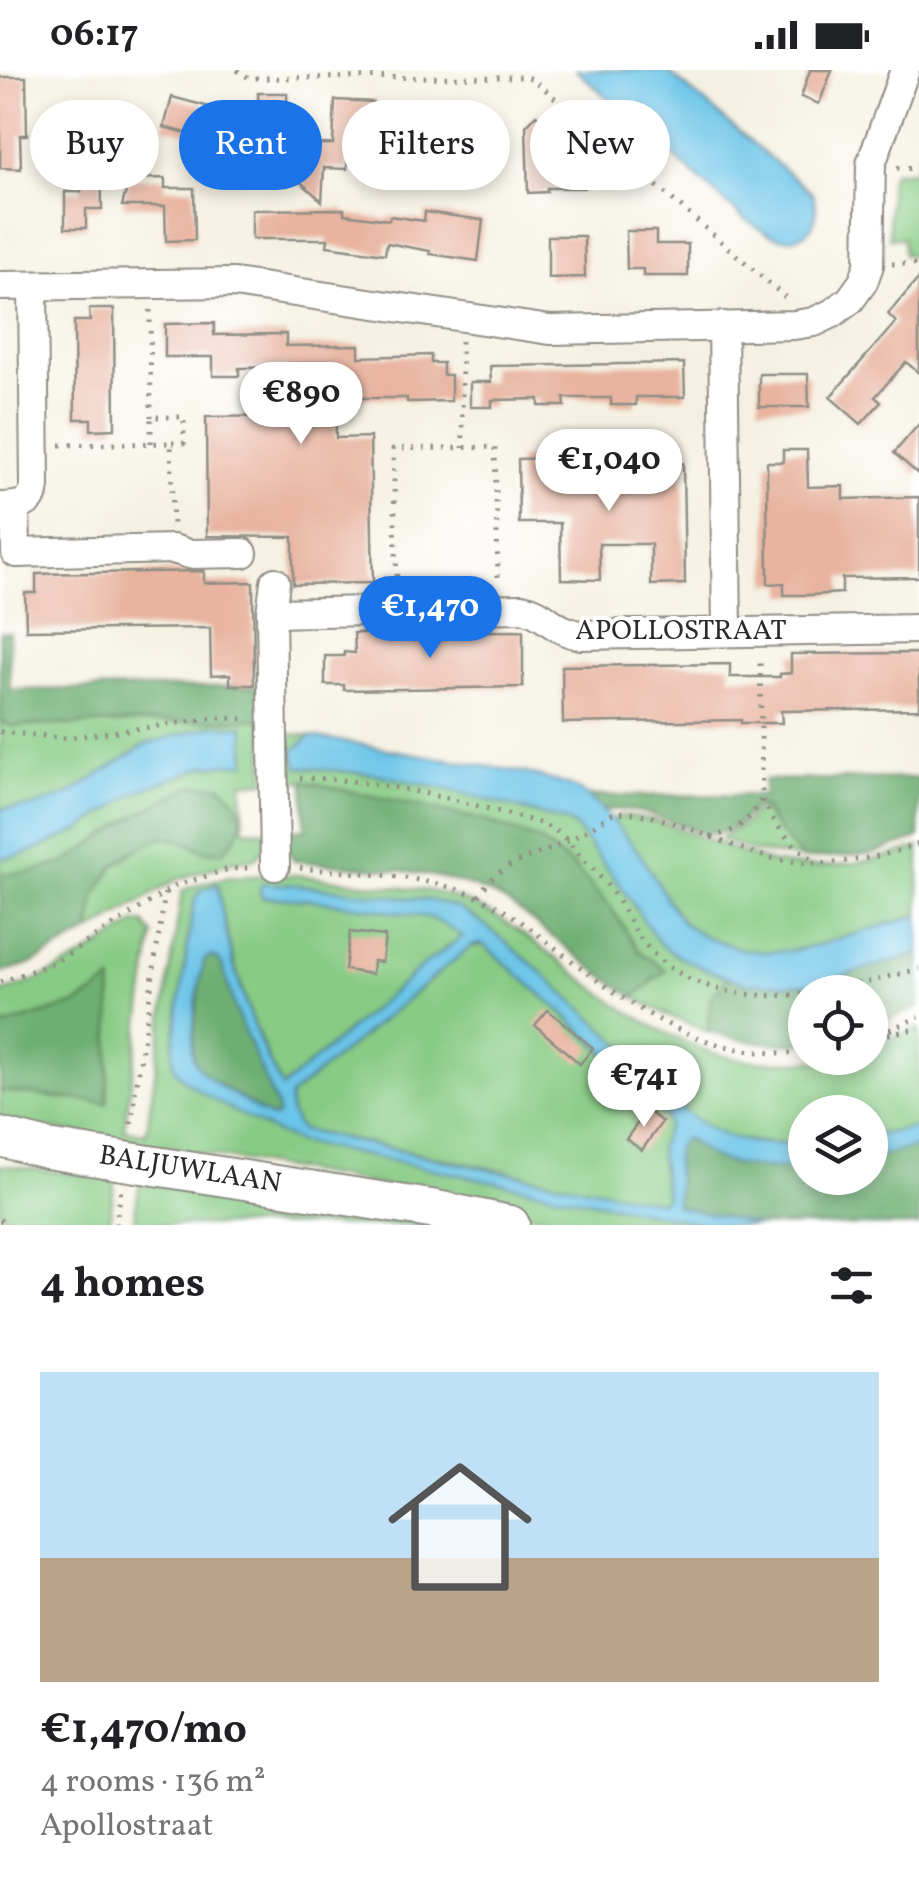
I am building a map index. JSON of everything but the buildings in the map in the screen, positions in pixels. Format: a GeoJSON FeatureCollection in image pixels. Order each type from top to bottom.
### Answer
{"type":"FeatureCollection","features":[{"type":"Feature","properties":{"kind":"main road","name":"BALJUWLAAN"},"geometry":{"type":"LineString","coordinates":[[0,1138],[510,1225]]}},
{"type":"Feature","properties":{"kind":"main road","name":"BALJUWLAAN"},"geometry":{"type":"LineString","coordinates":[[0,1149],[47,1149]]}},
{"type":"Feature","properties":{"kind":"street"},"geometry":{"type":"LineString","coordinates":[[0,286],[234,283],[550,330],[814,322],[850,300],[864,282],[869,265],[870,171],[905,70]]}},
{"type":"Feature","properties":{"kind":"street"},"geometry":{"type":"LineString","coordinates":[[32,287],[35,446],[16,503],[16,553],[173,549],[189,554],[243,553]]}},
{"type":"Feature","properties":{"kind":"street"},"geometry":{"type":"LineString","coordinates":[[723,326],[727,631]]}},
{"type":"Feature","properties":{"kind":"street"},"geometry":{"type":"LineString","coordinates":[[275,582],[271,613],[275,866]]}},
{"type":"Feature","properties":{"kind":"street","name":"APOLLOSTRAAT"},"geometry":{"type":"LineString","coordinates":[[271,613],[522,608],[535,610],[558,629],[580,635],[919,629]]}},
{"type":"Feature","properties":{"kind":"path"},"geometry":{"type":"LineString","coordinates":[[237,70],[249,78],[500,74],[526,77],[814,322]]}},
{"type":"Feature","properties":{"kind":"path"},"geometry":{"type":"LineString","coordinates":[[150,284],[151,443]]}},
{"type":"Feature","properties":{"kind":"path"},"geometry":{"type":"LineString","coordinates":[[461,317],[463,448]]}},
{"type":"Feature","properties":{"kind":"path"},"geometry":{"type":"LineString","coordinates":[[35,446],[184,443],[184,417],[151,417]]}},
{"type":"Feature","properties":{"kind":"path"},"geometry":{"type":"LineString","coordinates":[[171,443],[173,549]]}},
{"type":"Feature","properties":{"kind":"path"},"geometry":{"type":"LineString","coordinates":[[397,610],[393,450],[463,448],[495,448],[499,608]]}},
{"type":"Feature","properties":{"kind":"path"},"geometry":{"type":"LineString","coordinates":[[760,632],[762,797],[776,824],[802,853],[818,862]]}},
{"type":"Feature","properties":{"kind":"path"},"geometry":{"type":"LineString","coordinates":[[0,732],[65,738],[217,718],[272,718]]}},
{"type":"Feature","properties":{"kind":"path"},"geometry":{"type":"LineString","coordinates":[[274,779],[330,780],[438,796],[540,824],[571,840],[644,942],[678,972],[705,985],[740,993],[788,995]]}},
{"type":"Feature","properties":{"kind":"path"},"geometry":{"type":"LineString","coordinates":[[707,836],[718,836],[744,822],[762,797]]}},
{"type":"Feature","properties":{"kind":"path"},"geometry":{"type":"LineString","coordinates":[[478,897],[486,884],[512,864],[571,840],[620,812],[770,858],[818,862],[874,858],[919,844]]}},
{"type":"Feature","properties":{"kind":"path"},"geometry":{"type":"LineString","coordinates":[[0,982],[54,963],[165,893],[196,878],[228,869],[275,866],[438,884],[478,897],[505,911],[624,1000],[668,1025],[719,1045],[788,1052]]}},
{"type":"Feature","properties":{"kind":"path"},"geometry":{"type":"LineString","coordinates":[[131,1124],[165,893]]}},
{"type":"Feature","properties":{"kind":"path"},"geometry":{"type":"LineString","coordinates":[[888,977],[919,969]]}},
{"type":"Feature","properties":{"kind":"path"},"geometry":{"type":"LineString","coordinates":[[888,1030],[919,1017]]}},
{"type":"Feature","properties":{"kind":"path"},"geometry":{"type":"LineString","coordinates":[[888,1034],[919,1028]]}},
{"type":"Feature","properties":{"kind":"path"},"geometry":{"type":"LineString","coordinates":[[116,1225],[121,1189]]}},
{"type":"Feature","properties":{"kind":"path"},"geometry":{"type":"LineString","coordinates":[[0,1220],[7,1225]]}},
{"type":"Feature","properties":{"kind":"green space"},"geometry":{"type":"Polygon","coordinates":[[[919,152],[919,204],[915,216],[919,225],[919,254],[904,255],[903,238],[889,238],[889,181],[893,172],[916,171],[919,152]]]}},
{"type":"Feature","properties":{"kind":"green space"},"geometry":{"type":"Polygon","coordinates":[[[0,632],[9,632],[10,690],[264,686],[264,719],[12,726],[0,721],[0,632]]]}},
{"type":"Feature","properties":{"kind":"green space"},"geometry":{"type":"Polygon","coordinates":[[[264,719],[265,781],[242,783],[244,830],[266,831],[266,847],[254,859],[231,862],[176,880],[90,932],[94,896],[113,867],[133,852],[161,837],[204,851],[223,852],[131,818],[66,862],[31,872],[0,874],[0,859],[28,853],[78,831],[138,791],[206,766],[246,763],[146,744],[70,794],[34,807],[0,809],[0,721],[12,726],[264,719]]]}},
{"type":"Feature","properties":{"kind":"green space"},"geometry":{"type":"Polygon","coordinates":[[[280,733],[311,736],[294,751],[299,767],[374,774],[568,822],[618,882],[660,944],[679,957],[728,977],[711,998],[708,1032],[634,997],[665,970],[639,951],[612,909],[573,866],[540,841],[486,821],[304,781],[280,780],[280,733]]]}},
{"type":"Feature","properties":{"kind":"green space"},"geometry":{"type":"Polygon","coordinates":[[[919,778],[919,838],[871,854],[803,859],[762,806],[755,806],[729,829],[709,834],[641,812],[602,811],[588,796],[764,795],[764,780],[919,778]]]}},
{"type":"Feature","properties":{"kind":"green space"},"geometry":{"type":"Polygon","coordinates":[[[304,781],[486,821],[540,841],[573,866],[612,909],[639,951],[666,970],[634,997],[514,907],[475,887],[398,870],[294,861],[282,843],[283,830],[305,829],[304,781]]]}},
{"type":"Feature","properties":{"kind":"green space"},"geometry":{"type":"Polygon","coordinates":[[[221,785],[237,803],[242,818],[238,834],[223,852],[204,851],[162,837],[133,852],[113,867],[95,896],[90,932],[31,964],[0,973],[0,874],[31,872],[66,862],[131,818],[190,786],[221,785]]]}},
{"type":"Feature","properties":{"kind":"green space"},"geometry":{"type":"Polygon","coordinates":[[[760,806],[803,859],[752,851],[720,839],[748,821],[760,806]]]}},
{"type":"Feature","properties":{"kind":"green space"},"geometry":{"type":"Polygon","coordinates":[[[620,816],[654,821],[752,857],[786,864],[844,864],[919,847],[919,915],[790,951],[744,950],[725,944],[684,924],[612,820],[620,816]]]}},
{"type":"Feature","properties":{"kind":"green space"},"geometry":{"type":"Polygon","coordinates":[[[296,875],[430,891],[455,898],[502,920],[633,1014],[674,1037],[717,1054],[755,1061],[788,1061],[788,1075],[888,1075],[888,1039],[919,1028],[919,1127],[888,1133],[888,1095],[788,1095],[788,1144],[765,1143],[725,1137],[648,1094],[663,1111],[668,1124],[661,1152],[666,1196],[657,1202],[301,1130],[291,1114],[290,1096],[470,947],[484,945],[638,1084],[651,1072],[538,969],[433,901],[299,885],[263,897],[313,900],[432,918],[463,936],[282,1088],[242,989],[218,885],[192,914],[173,1050],[178,1074],[203,1093],[297,1142],[710,1225],[585,1225],[337,1177],[0,1123],[0,1091],[107,1103],[112,982],[79,1003],[0,1027],[0,993],[53,972],[135,923],[144,923],[153,934],[124,1130],[146,1134],[182,891],[223,878],[296,875]]]}},
{"type":"Feature","properties":{"kind":"green space"},"geometry":{"type":"Polygon","coordinates":[[[919,953],[919,1007],[888,1020],[888,975],[798,975],[919,953]]]}},
{"type":"Feature","properties":{"kind":"green space"},"geometry":{"type":"Polygon","coordinates":[[[210,956],[222,965],[277,1116],[271,1118],[202,1073],[196,1065],[192,1050],[201,967],[210,956]]]}},
{"type":"Feature","properties":{"kind":"green space"},"geometry":{"type":"Polygon","coordinates":[[[788,976],[788,1044],[708,1032],[711,998],[728,977],[746,983],[788,976]]]}},
{"type":"Feature","properties":{"kind":"green space"},"geometry":{"type":"Polygon","coordinates":[[[112,981],[107,1103],[0,1091],[0,1027],[79,1003],[112,981]]]}},
{"type":"Feature","properties":{"kind":"green space"},"geometry":{"type":"Polygon","coordinates":[[[683,1139],[727,1162],[788,1169],[788,1195],[888,1195],[888,1154],[919,1146],[919,1225],[760,1225],[680,1209],[676,1203],[675,1155],[683,1139]]]}},
{"type":"Feature","properties":{"kind":"green space"},"geometry":{"type":"Polygon","coordinates":[[[0,1165],[115,1178],[109,1225],[18,1225],[0,1212],[0,1165]]]}},
{"type":"Feature","properties":{"kind":"green space"},"geometry":{"type":"Polygon","coordinates":[[[140,1181],[438,1225],[133,1225],[140,1181]]]}},
{"type":"Feature","properties":{"kind":"water"},"geometry":{"type":"Polygon","coordinates":[[[576,70],[666,70],[813,194],[813,224],[800,236],[787,238],[757,227],[670,153],[670,100],[610,100],[576,70]]]}},
{"type":"Feature","properties":{"kind":"water"},"geometry":{"type":"Polygon","coordinates":[[[211,726],[244,726],[246,763],[206,766],[138,791],[78,831],[28,853],[0,859],[0,809],[34,807],[70,794],[146,744],[211,726]]]}},
{"type":"Feature","properties":{"kind":"water"},"geometry":{"type":"Polygon","coordinates":[[[311,736],[527,773],[571,786],[588,796],[612,820],[640,854],[684,924],[704,936],[744,950],[790,951],[919,915],[919,953],[845,975],[788,975],[788,984],[746,983],[707,970],[660,944],[618,882],[568,822],[374,774],[298,767],[293,751],[311,736]]]}},
{"type":"Feature","properties":{"kind":"water"},"geometry":{"type":"Polygon","coordinates":[[[262,883],[299,885],[433,901],[459,908],[538,969],[651,1072],[639,1085],[565,1015],[484,945],[477,944],[290,1096],[291,1114],[301,1130],[661,1202],[666,1196],[659,1147],[668,1124],[663,1111],[648,1094],[655,1085],[706,1127],[739,1140],[788,1144],[788,1168],[735,1164],[714,1158],[687,1139],[678,1145],[676,1206],[760,1225],[710,1225],[297,1142],[199,1091],[178,1073],[173,1050],[192,914],[201,890],[218,884],[241,989],[282,1088],[463,936],[432,918],[313,900],[262,897],[262,883]],[[210,956],[204,960],[196,1002],[194,1060],[220,1086],[271,1118],[277,1117],[278,1110],[235,1009],[222,965],[210,956]]]}},
{"type":"Feature","properties":{"kind":"water"},"geometry":{"type":"Polygon","coordinates":[[[919,1127],[919,1146],[888,1154],[888,1133],[919,1127]]]}}]}
